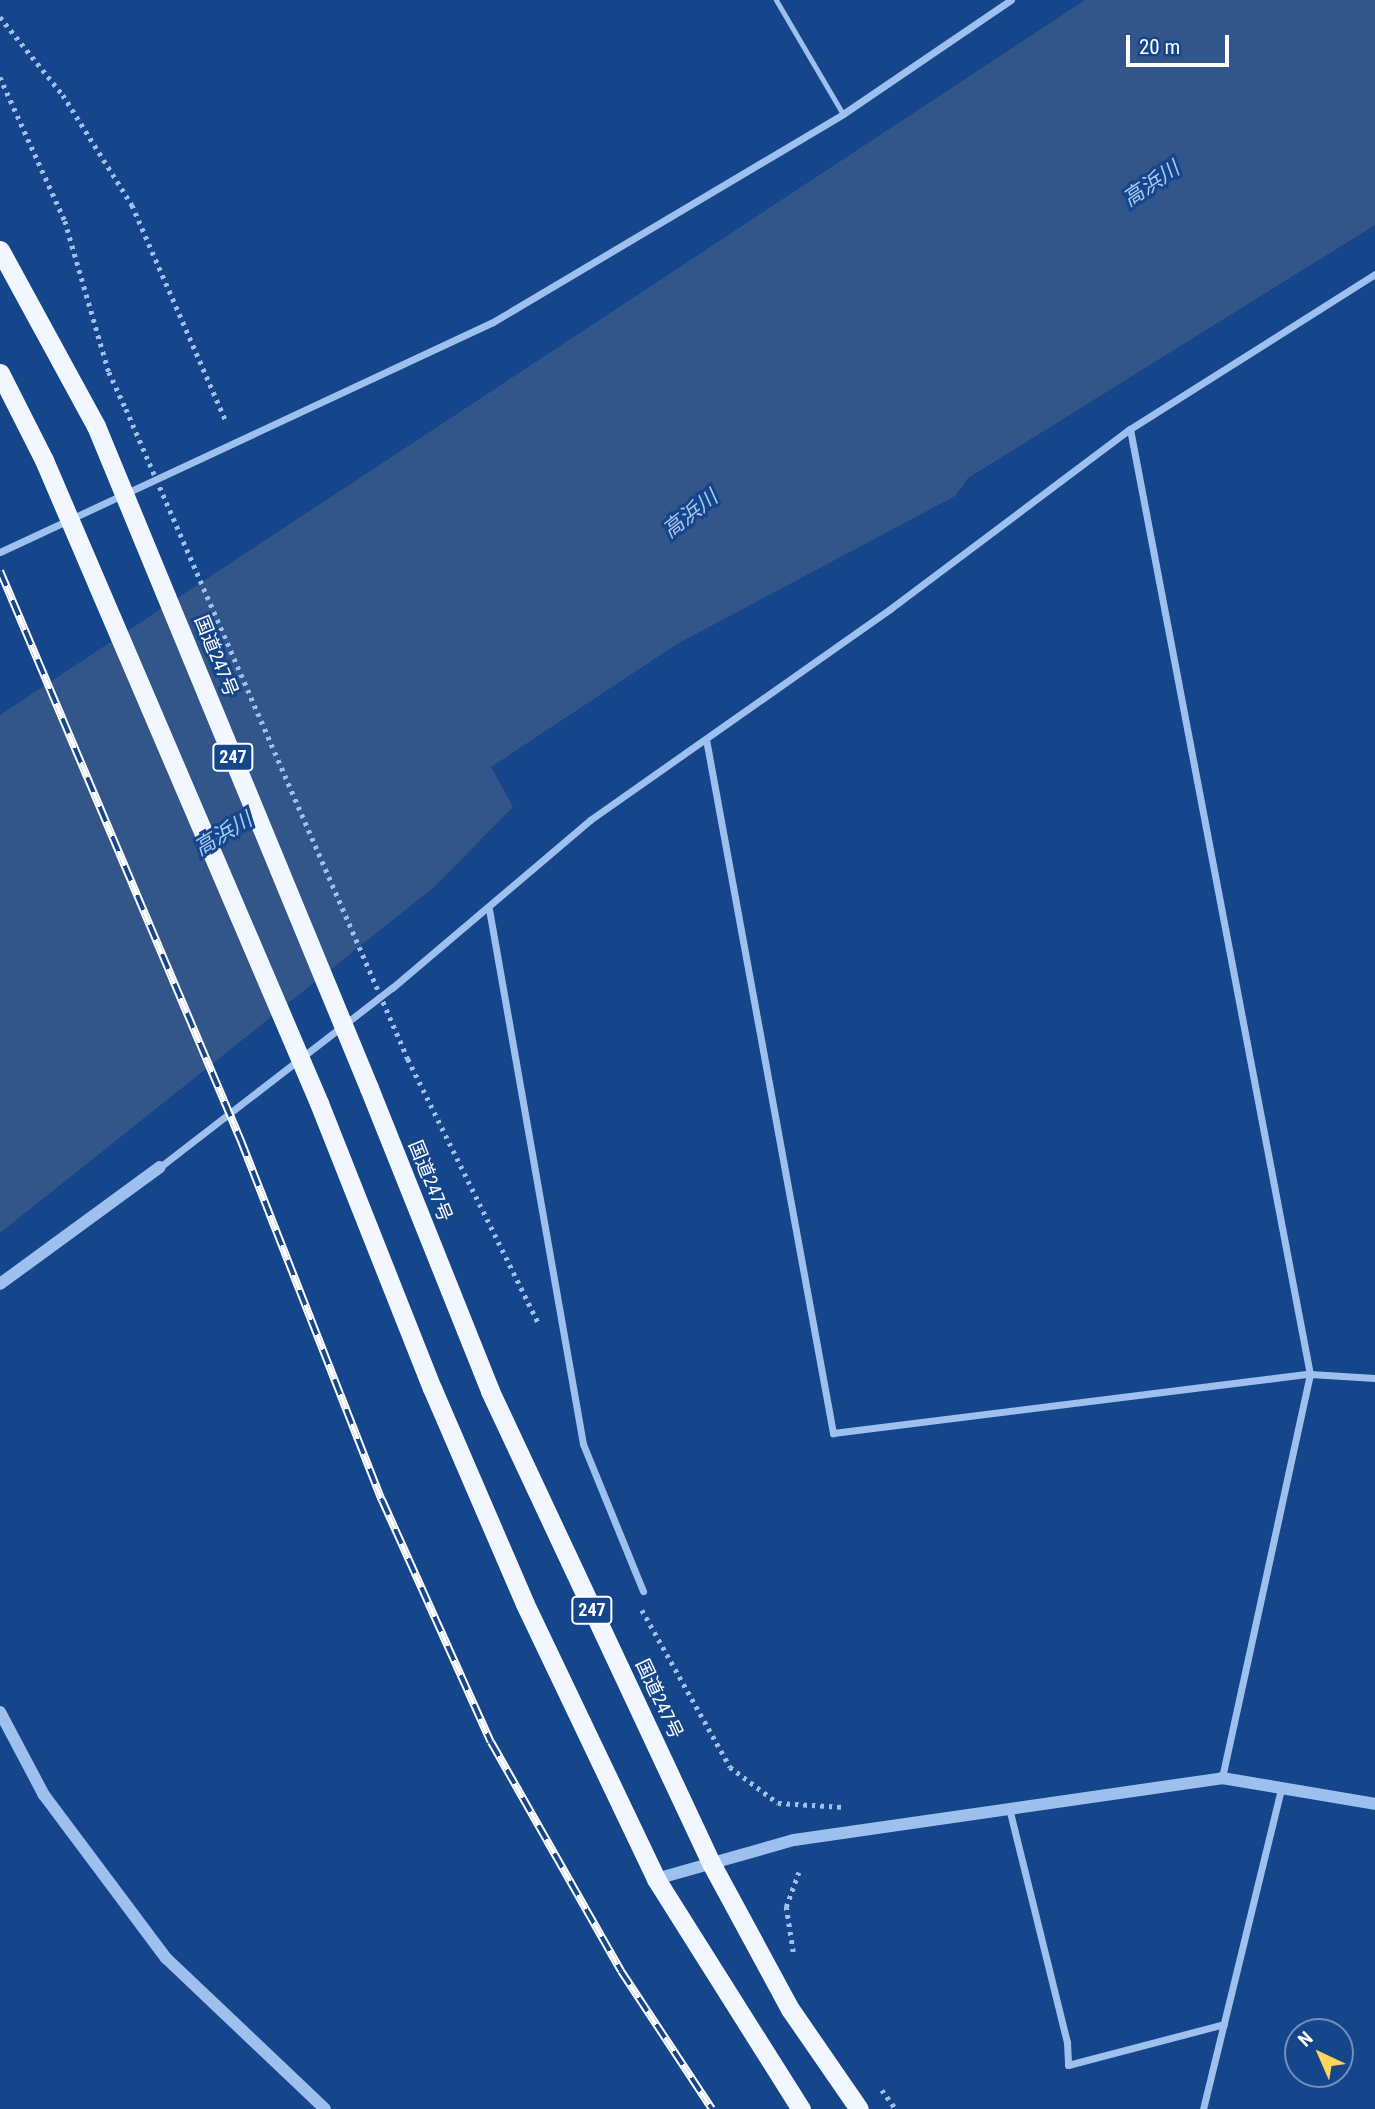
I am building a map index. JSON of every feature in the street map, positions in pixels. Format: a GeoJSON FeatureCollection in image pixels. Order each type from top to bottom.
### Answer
{"type":"FeatureCollection","features":[{"type":"Feature","properties":{"kind":"highway","name":"国道247号"},"geometry":{"type":"LineString","coordinates":[[0,250],[96,426],[369,1088],[489,1391],[711,1863],[790,2009],[859,2109]]}},
{"type":"Feature","properties":{"kind":"highway"},"geometry":{"type":"LineString","coordinates":[[0,373],[44,460],[319,1103],[432,1388],[514,1578],[656,1879],[801,2109]]}},
{"type":"Feature","properties":{"kind":"street"},"geometry":{"type":"LineString","coordinates":[[0,552],[493,323],[843,114],[1011,0]]}},
{"type":"Feature","properties":{"kind":"street"},"geometry":{"type":"LineString","coordinates":[[0,1284],[160,1167],[489,909],[590,820],[890,609],[1130,429],[1375,274]]}},
{"type":"Feature","properties":{"kind":"street"},"geometry":{"type":"LineString","coordinates":[[1130,429],[1310,1374],[1222,1778]]}},
{"type":"Feature","properties":{"kind":"street"},"geometry":{"type":"LineString","coordinates":[[706,738],[833,1433],[1310,1374],[1375,1378]]}},
{"type":"Feature","properties":{"kind":"street"},"geometry":{"type":"LineString","coordinates":[[489,909],[583,1444],[643,1591]]}},
{"type":"Feature","properties":{"kind":"street"},"geometry":{"type":"LineString","coordinates":[[0,1712],[44,1795],[166,1958],[325,2109]]}},
{"type":"Feature","properties":{"kind":"street"},"geometry":{"type":"LineString","coordinates":[[656,1879],[794,1840],[1222,1778],[1375,1804]]}},
{"type":"Feature","properties":{"kind":"street"},"geometry":{"type":"LineString","coordinates":[[1203,2109],[1281,1788]]}},
{"type":"Feature","properties":{"kind":"street"},"geometry":{"type":"LineString","coordinates":[[1009,1808],[1067,2043],[1068,2065],[1224,2024]]}},
{"type":"Feature","properties":{"kind":"lane"},"geometry":{"type":"LineString","coordinates":[[776,0],[843,114]]}},
{"type":"Feature","properties":{"kind":"path"},"geometry":{"type":"LineString","coordinates":[[0,17],[63,95],[132,205],[236,442]]}},
{"type":"Feature","properties":{"kind":"path"},"geometry":{"type":"LineString","coordinates":[[0,77],[65,221],[109,372],[408,1059],[541,1327]]}},
{"type":"Feature","properties":{"kind":"path"},"geometry":{"type":"LineString","coordinates":[[795,1961],[786,1907],[799,1872]]}},
{"type":"Feature","properties":{"kind":"path"},"geometry":{"type":"LineString","coordinates":[[875,2081],[896,2109]]}},
{"type":"Feature","properties":{"kind":"water","name":"高浜川"},"geometry":{"type":"Polygon","coordinates":[[[1085,0],[1375,0],[1375,225],[968,478],[955,496],[677,644],[491,767],[513,807],[434,887],[0,1233],[0,715],[1085,0]]]}},
{"type":"Feature","properties":{"kind":"railway"},"geometry":{"type":"LineString","coordinates":[[0,571],[241,1141],[382,1500],[491,1742],[621,1971],[712,2109]]}}]}
